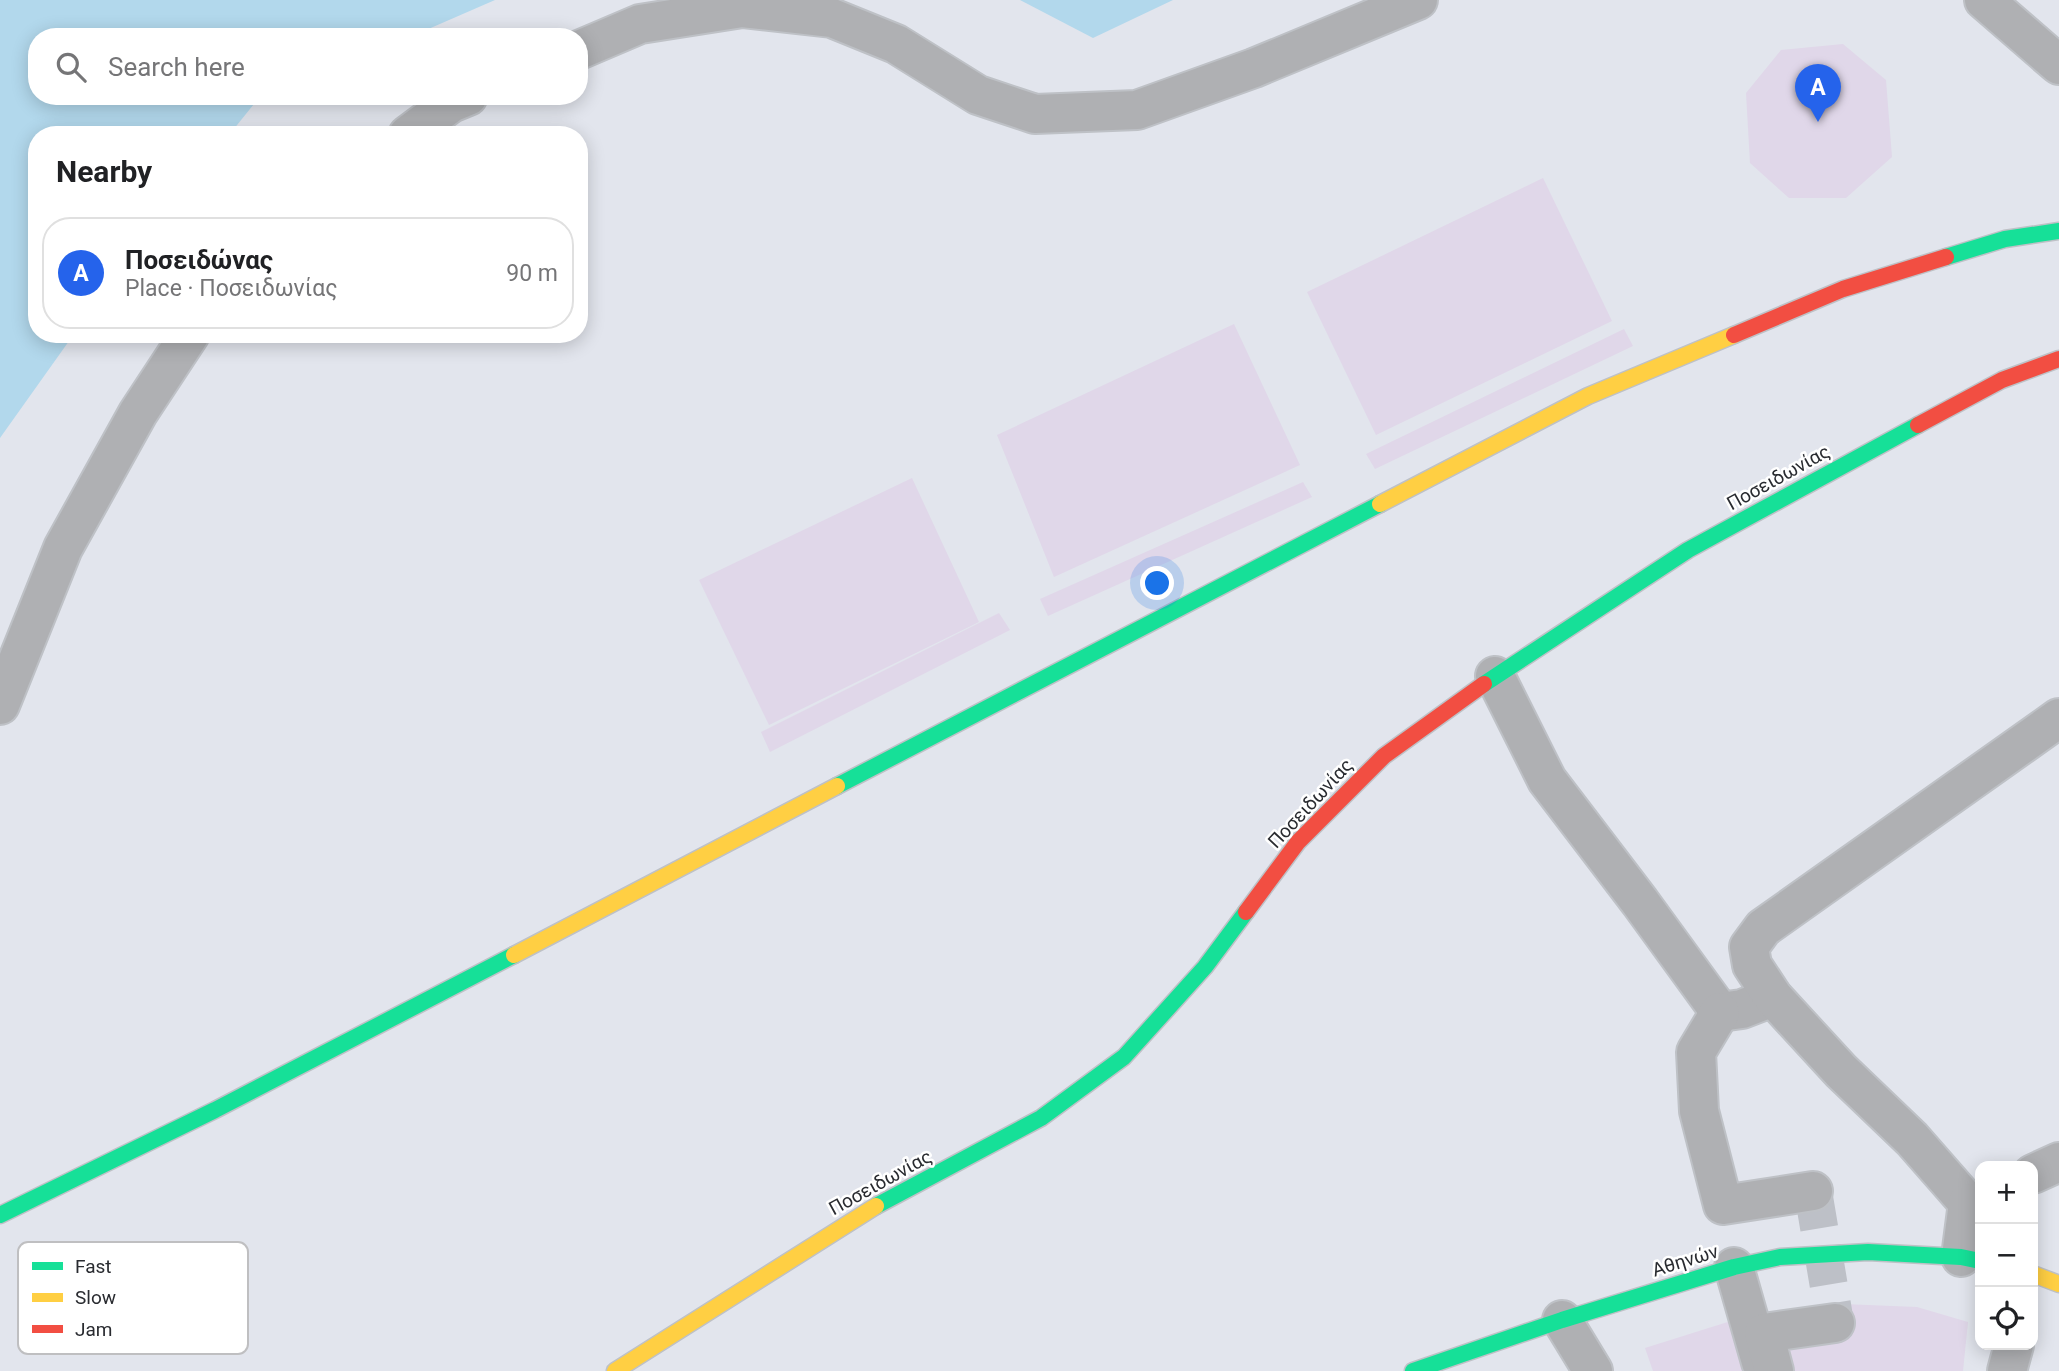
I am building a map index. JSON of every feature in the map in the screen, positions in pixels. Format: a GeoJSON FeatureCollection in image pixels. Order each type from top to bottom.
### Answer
{"type":"FeatureCollection","features":[{"type":"Feature","properties":{"kind":"street"},"geometry":{"type":"LineString","coordinates":[[588,46],[640,24],[742,8],[832,18],[895,44],[978,95],[1035,114],[1138,110],[1254,68],[1418,0]]}},
{"type":"Feature","properties":{"kind":"street"},"geometry":{"type":"LineString","coordinates":[[1984,0],[2059,65]]}},
{"type":"Feature","properties":{"kind":"street"},"geometry":{"type":"LineString","coordinates":[[420,126],[448,105]]}},
{"type":"Feature","properties":{"kind":"street"},"geometry":{"type":"LineString","coordinates":[[0,1215],[215,1110],[1588,396],[1843,289],[2005,239],[2059,231]]}},
{"type":"Feature","properties":{"kind":"street"},"geometry":{"type":"LineString","coordinates":[[0,705],[63,548],[138,414],[184,343]]}},
{"type":"Feature","properties":{"kind":"street","name":"Ποσειδωνίας"},"geometry":{"type":"LineString","coordinates":[[615,1371],[863,1213],[1041,1118],[1124,1057],[1205,967],[1298,842],[1384,755],[1495,676],[1688,550],[2002,380],[2059,359]]}},
{"type":"Feature","properties":{"kind":"street"},"geometry":{"type":"LineString","coordinates":[[1495,676],[1547,780],[1720,1012]]}},
{"type":"Feature","properties":{"kind":"street"},"geometry":{"type":"LineString","coordinates":[[1971,1259],[1974,1200],[1841,1071],[1773,997],[1752,965],[1749,947],[1763,928],[2059,718]]}},
{"type":"Feature","properties":{"kind":"street"},"geometry":{"type":"LineString","coordinates":[[1720,1012],[1742,1009],[1773,997]]}},
{"type":"Feature","properties":{"kind":"street"},"geometry":{"type":"LineString","coordinates":[[1720,1012],[1696,1052],[1699,1111],[1724,1205],[1813,1191]]}},
{"type":"Feature","properties":{"kind":"street"},"geometry":{"type":"LineString","coordinates":[[2038,1172],[2059,1162]]}},
{"type":"Feature","properties":{"kind":"street","name":"Αθηνών"},"geometry":{"type":"LineString","coordinates":[[1412,1371],[1562,1320],[1734,1267],[1780,1257],[1868,1252],[1971,1259]]}},
{"type":"Feature","properties":{"kind":"street"},"geometry":{"type":"LineString","coordinates":[[1734,1267],[1764,1371]]}},
{"type":"Feature","properties":{"kind":"street"},"geometry":{"type":"LineString","coordinates":[[1562,1320],[1593,1371]]}},
{"type":"Feature","properties":{"kind":"street"},"geometry":{"type":"LineString","coordinates":[[1774,1371],[1764,1333],[1835,1323]]}},
{"type":"Feature","properties":{"kind":"street"},"geometry":{"type":"LineString","coordinates":[[2007,1371],[2013,1350]]}},
{"type":"Feature","properties":{"kind":"shaded area"},"geometry":{"type":"Polygon","coordinates":[[[1843,44],[1886,80],[1892,157],[1846,198],[1789,198],[1750,163],[1746,93],[1781,50],[1843,44]]]}},
{"type":"Feature","properties":{"kind":"shaded area"},"geometry":{"type":"Polygon","coordinates":[[[1543,178],[1612,321],[1376,435],[1307,292],[1543,178]]]}},
{"type":"Feature","properties":{"kind":"shaded area"},"geometry":{"type":"Polygon","coordinates":[[[1234,324],[1300,465],[1054,577],[997,435],[1234,324]]]}},
{"type":"Feature","properties":{"kind":"shaded area"},"geometry":{"type":"Polygon","coordinates":[[[1624,329],[1633,346],[1375,469],[1366,454],[1624,329]]]}},
{"type":"Feature","properties":{"kind":"shaded area"},"geometry":{"type":"Polygon","coordinates":[[[912,478],[979,622],[769,725],[699,580],[912,478]]]}},
{"type":"Feature","properties":{"kind":"shaded area"},"geometry":{"type":"Polygon","coordinates":[[[1303,482],[1312,497],[1048,616],[1040,599],[1303,482]]]}},
{"type":"Feature","properties":{"kind":"shaded area"},"geometry":{"type":"Polygon","coordinates":[[[999,613],[1010,630],[770,752],[761,732],[999,613]]]}},
{"type":"Feature","properties":{"kind":"shaded area"},"geometry":{"type":"Polygon","coordinates":[[[1843,1304],[1917,1307],[1968,1322],[1963,1371],[1653,1371],[1645,1348],[1734,1320],[1843,1304]]]}},
{"type":"Feature","properties":{"kind":"water"},"geometry":{"type":"Polygon","coordinates":[[[0,0],[495,0],[431,28],[28,28],[28,105],[253,105],[236,126],[28,126],[28,343],[68,343],[0,438],[0,0]]]}},
{"type":"Feature","properties":{"kind":"water"},"geometry":{"type":"Polygon","coordinates":[[[1020,0],[1173,0],[1093,38],[1020,0]]]}},
{"type":"Feature","properties":{"kind":"tunnel"},"geometry":{"type":"LineString","coordinates":[[1813,1191],[1835,1323]]}},
{"type":"Feature","properties":{"kind":"traffic: fast"},"geometry":{"type":"LineString","coordinates":[[1946,257],[2005,239],[2059,231]]}},
{"type":"Feature","properties":{"kind":"traffic: fast"},"geometry":{"type":"LineString","coordinates":[[1484,684],[1688,550],[1918,425]]}},
{"type":"Feature","properties":{"kind":"traffic: fast"},"geometry":{"type":"LineString","coordinates":[[837,786],[1380,504]]}},
{"type":"Feature","properties":{"kind":"traffic: fast"},"geometry":{"type":"LineString","coordinates":[[876,1206],[1041,1118],[1124,1057],[1205,967],[1246,912]]}},
{"type":"Feature","properties":{"kind":"traffic: fast"},"geometry":{"type":"LineString","coordinates":[[0,1215],[215,1110],[514,955]]}},
{"type":"Feature","properties":{"kind":"traffic: fast"},"geometry":{"type":"LineString","coordinates":[[1413,1371],[1562,1320],[1734,1267],[1780,1257],[1868,1252],[1975,1260]]}},
{"type":"Feature","properties":{"kind":"traffic: slow"},"geometry":{"type":"LineString","coordinates":[[1380,504],[1588,396],[1734,335]]}},
{"type":"Feature","properties":{"kind":"traffic: slow"},"geometry":{"type":"LineString","coordinates":[[514,955],[837,786]]}},
{"type":"Feature","properties":{"kind":"traffic: slow"},"geometry":{"type":"LineString","coordinates":[[615,1371],[876,1206]]}},
{"type":"Feature","properties":{"kind":"traffic: slow"},"geometry":{"type":"LineString","coordinates":[[2038,1276],[2059,1284]]}},
{"type":"Feature","properties":{"kind":"traffic: jam"},"geometry":{"type":"LineString","coordinates":[[1734,335],[1843,289],[1946,257]]}},
{"type":"Feature","properties":{"kind":"traffic: jam"},"geometry":{"type":"LineString","coordinates":[[1918,425],[2002,380],[2059,359]]}},
{"type":"Feature","properties":{"kind":"traffic: jam"},"geometry":{"type":"LineString","coordinates":[[1246,912],[1298,842],[1384,756],[1484,684]]}},
{"type":"Feature","properties":{"kind":"place","name":"Ποσειδώνας"},"geometry":{"type":"Point","coordinates":[1818,122]}}]}
